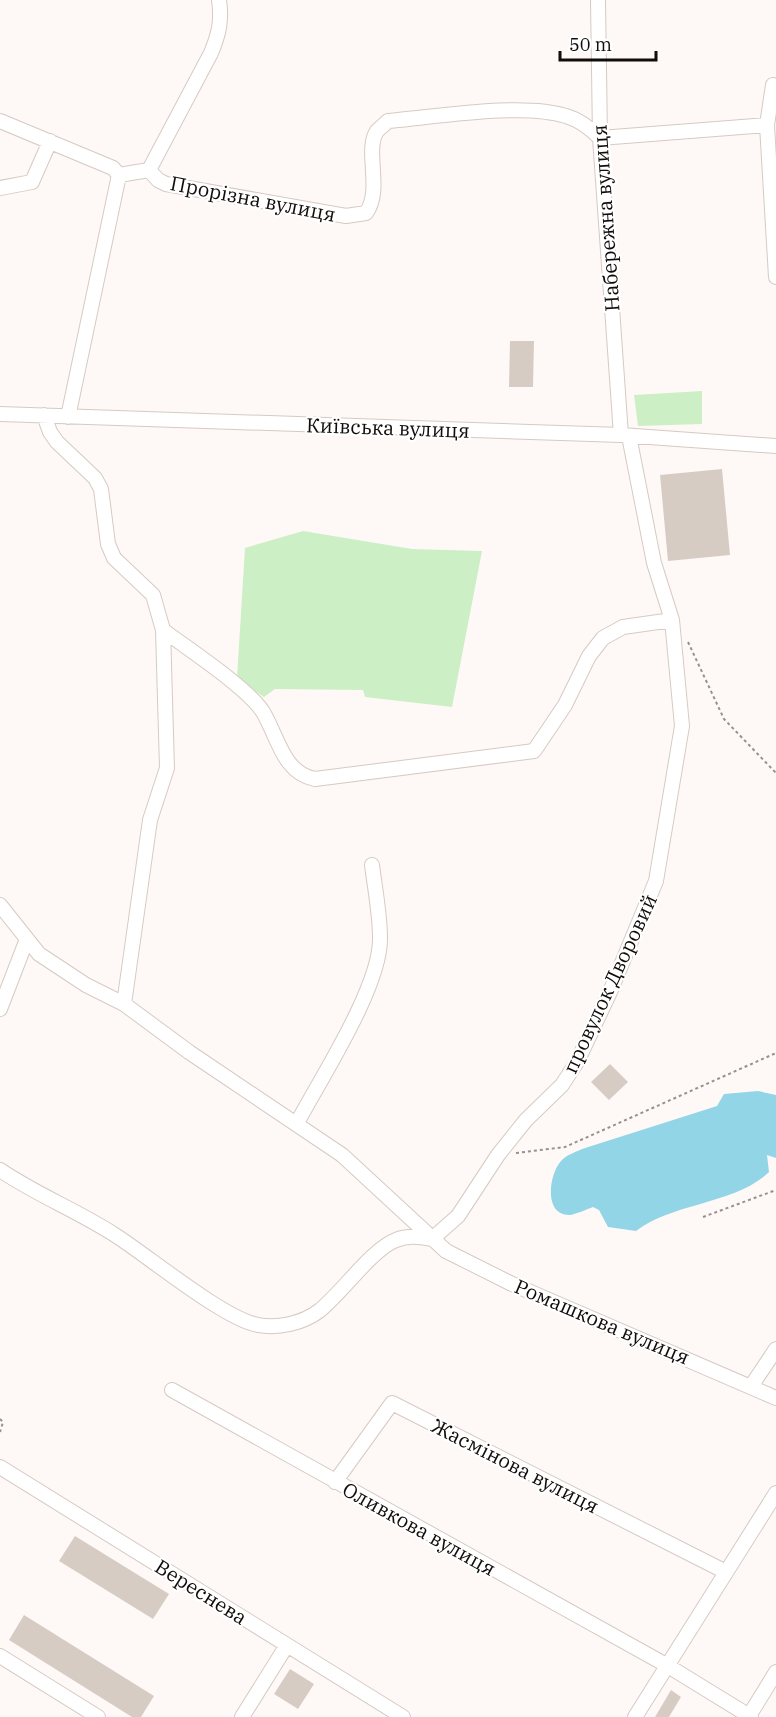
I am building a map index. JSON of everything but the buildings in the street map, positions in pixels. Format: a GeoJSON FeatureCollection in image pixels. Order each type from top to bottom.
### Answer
{"type":"FeatureCollection","features":[{"type":"Feature","properties":{"kind":"street"},"geometry":{"type":"LineString","coordinates":[[119,175],[149,170],[211,52],[220,25],[219,0]]}},
{"type":"Feature","properties":{"kind":"street","name":"Набережна вулиця"},"geometry":{"type":"LineString","coordinates":[[598,0],[600,138],[625,435]]}},
{"type":"Feature","properties":{"kind":"street"},"geometry":{"type":"LineString","coordinates":[[773,85],[767,125],[776,277]]}},
{"type":"Feature","properties":{"kind":"street","name":"Прорізна вулиця"},"geometry":{"type":"LineString","coordinates":[[149,170],[158,180],[166,184],[346,216],[366,213],[373,203],[374,142],[377,132],[388,122],[536,109],[567,116],[585,124],[600,138]]}},
{"type":"Feature","properties":{"kind":"street"},"geometry":{"type":"LineString","coordinates":[[0,120],[113,168],[119,175]]}},
{"type":"Feature","properties":{"kind":"street"},"geometry":{"type":"LineString","coordinates":[[600,138],[767,125]]}},
{"type":"Feature","properties":{"kind":"street"},"geometry":{"type":"LineString","coordinates":[[0,188],[32,182],[50,141]]}},
{"type":"Feature","properties":{"kind":"street"},"geometry":{"type":"LineString","coordinates":[[68,417],[119,175]]}},
{"type":"Feature","properties":{"kind":"street","name":"Київська вулиця"},"geometry":{"type":"LineString","coordinates":[[0,414],[625,435],[776,447]]}},
{"type":"Feature","properties":{"kind":"street"},"geometry":{"type":"LineString","coordinates":[[44,415],[50,432],[57,441],[95,478],[101,489],[108,544],[114,558],[153,595],[163,630],[167,768],[150,820],[124,1004]]}},
{"type":"Feature","properties":{"kind":"street","name":"провулок Дворовий"},"geometry":{"type":"LineString","coordinates":[[432,1239],[458,1216],[498,1155],[526,1120],[562,1085],[577,1062],[615,982],[656,881],[682,726],[672,623],[654,563],[625,435]]}},
{"type":"Feature","properties":{"kind":"street"},"geometry":{"type":"LineString","coordinates":[[163,630],[250,697],[263,711],[293,770],[305,777],[315,779],[534,751],[565,705],[589,657],[603,638],[623,627],[672,623]]}},
{"type":"Feature","properties":{"kind":"street"},"geometry":{"type":"LineString","coordinates":[[297,1123],[364,998],[377,962],[380,940],[372,865]]}},
{"type":"Feature","properties":{"kind":"street","name":"Ромашкова вулиця"},"geometry":{"type":"LineString","coordinates":[[0,905],[39,954],[58,968],[124,1004],[189,1052],[342,1155],[446,1251],[512,1284],[752,1385],[776,1398]]}},
{"type":"Feature","properties":{"kind":"street"},"geometry":{"type":"LineString","coordinates":[[0,1009],[27,939]]}},
{"type":"Feature","properties":{"kind":"street"},"geometry":{"type":"LineString","coordinates":[[0,1170],[31,1191],[113,1233],[230,1314],[258,1325],[285,1325],[303,1320],[319,1311],[389,1243],[416,1237],[432,1239]]}},
{"type":"Feature","properties":{"kind":"street"},"geometry":{"type":"LineString","coordinates":[[752,1385],[776,1349]]}},
{"type":"Feature","properties":{"kind":"street","name":"Оливкова вулиця"},"geometry":{"type":"LineString","coordinates":[[171,1390],[668,1666],[750,1716]]}},
{"type":"Feature","properties":{"kind":"street","name":"Жасмінова вулиця"},"geometry":{"type":"LineString","coordinates":[[335,1482],[392,1403],[726,1572]]}},
{"type":"Feature","properties":{"kind":"street","name":"Вереснева"},"geometry":{"type":"LineString","coordinates":[[0,1467],[403,1717]]}},
{"type":"Feature","properties":{"kind":"street"},"geometry":{"type":"LineString","coordinates":[[635,1717],[776,1493]]}},
{"type":"Feature","properties":{"kind":"street"},"geometry":{"type":"LineString","coordinates":[[242,1717],[286,1645]]}},
{"type":"Feature","properties":{"kind":"street"},"geometry":{"type":"LineString","coordinates":[[0,1656],[98,1717]]}},
{"type":"Feature","properties":{"kind":"street"},"geometry":{"type":"LineString","coordinates":[[750,1716],[776,1672]]}},
{"type":"Feature","properties":{"kind":"path"},"geometry":{"type":"LineString","coordinates":[[672,623],[681,629],[724,719],[776,773]]}},
{"type":"Feature","properties":{"kind":"path"},"geometry":{"type":"LineString","coordinates":[[498,1155],[564,1147],[776,1053]]}},
{"type":"Feature","properties":{"kind":"path"},"geometry":{"type":"LineString","coordinates":[[703,1217],[776,1190]]}},
{"type":"Feature","properties":{"kind":"path"},"geometry":{"type":"LineString","coordinates":[[0,1419],[3,1422],[0,1432]]}},
{"type":"Feature","properties":{"kind":"green space"},"geometry":{"type":"Polygon","coordinates":[[[702,391],[702,424],[638,426],[634,395],[702,391]]]}},
{"type":"Feature","properties":{"kind":"green space"},"geometry":{"type":"Polygon","coordinates":[[[303,531],[412,549],[482,551],[452,707],[365,697],[363,690],[275,689],[264,697],[237,678],[245,548],[303,531]]]}},
{"type":"Feature","properties":{"kind":"water"},"geometry":{"type":"Polygon","coordinates":[[[758,1091],[776,1095],[776,1158],[767,1155],[769,1172],[755,1183],[722,1197],[667,1214],[636,1231],[608,1227],[599,1210],[593,1207],[570,1215],[561,1214],[552,1202],[551,1184],[554,1175],[561,1161],[568,1155],[717,1106],[724,1094],[758,1091]]]}}]}
